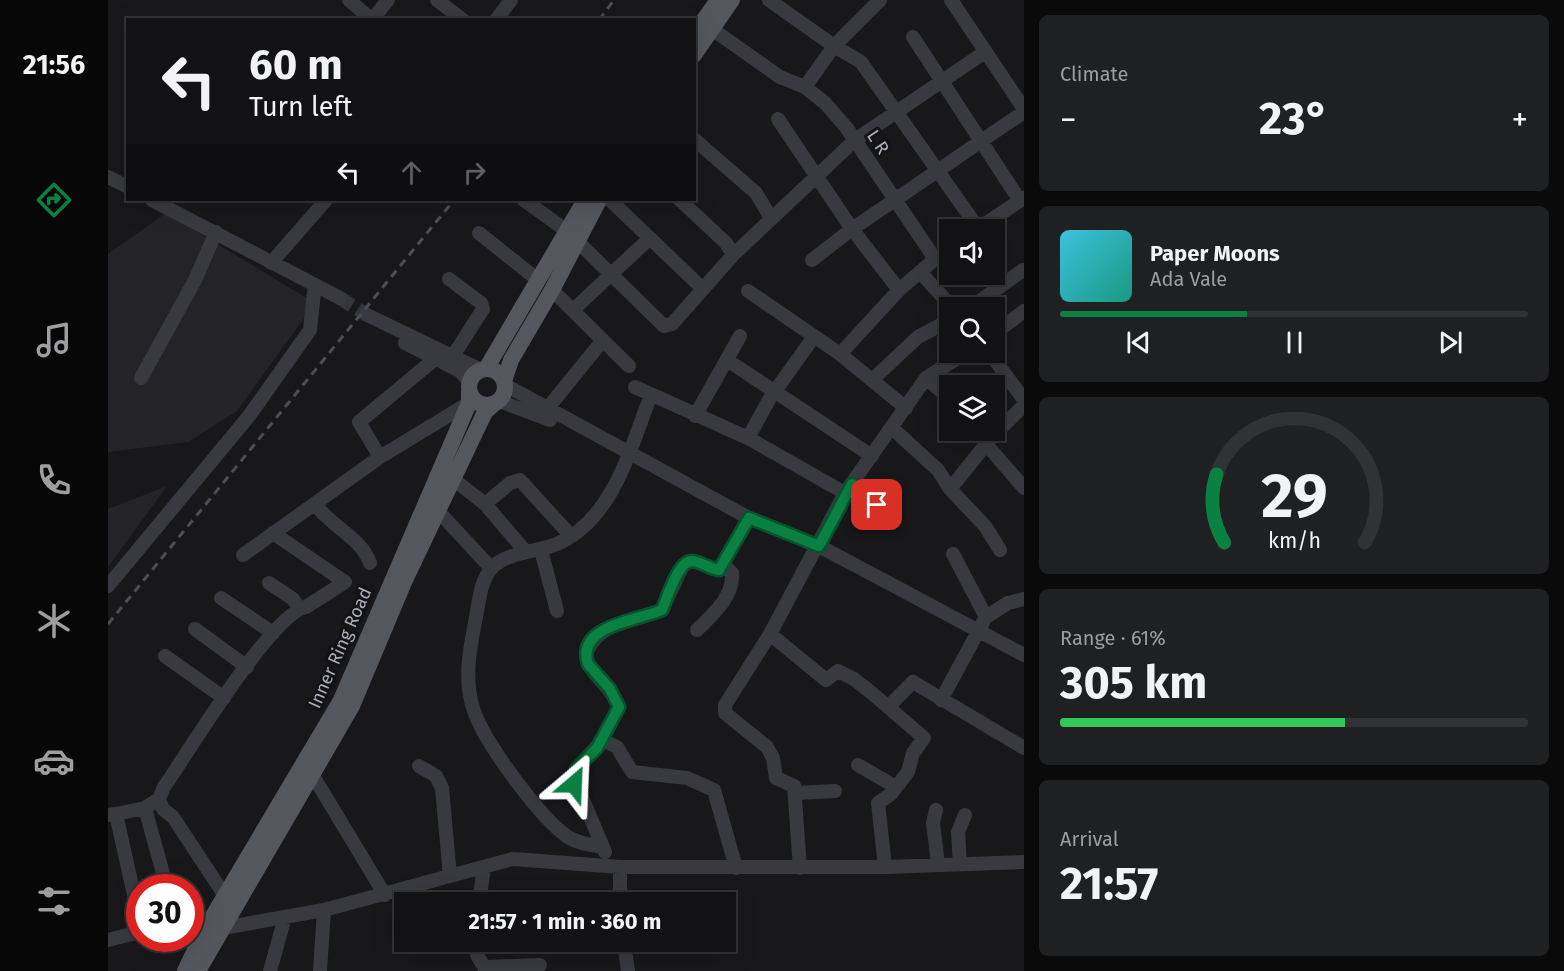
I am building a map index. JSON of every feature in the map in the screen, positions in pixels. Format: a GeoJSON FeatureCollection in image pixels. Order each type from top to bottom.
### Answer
{"type":"FeatureCollection","features":[{"type":"Feature","properties":{"kind":"main road"},"geometry":{"type":"LineString","coordinates":[[696,31],[718,0]]}},
{"type":"Feature","properties":{"kind":"main road"},"geometry":{"type":"LineString","coordinates":[[696,52],[732,0]]}},
{"type":"Feature","properties":{"kind":"main road","name":"Inner Ring Road"},"geometry":{"type":"LineString","coordinates":[[198,971],[352,705],[405,580],[485,412],[496,402],[505,383],[511,360],[552,290],[585,201]]}},
{"type":"Feature","properties":{"kind":"main road","name":"Inner Ring Road"},"geometry":{"type":"LineString","coordinates":[[204,922],[225,896],[341,700],[475,383],[538,280],[598,201]]}},
{"type":"Feature","properties":{"kind":"main road"},"geometry":{"type":"LineString","coordinates":[[496,402],[482,405],[475,383],[496,371],[505,383]]}},
{"type":"Feature","properties":{"kind":"main road","name":"Inner Ring Road"},"geometry":{"type":"LineString","coordinates":[[185,971],[191,952]]}},
{"type":"Feature","properties":{"kind":"street"},"geometry":{"type":"LineString","coordinates":[[349,0],[370,18]]}},
{"type":"Feature","properties":{"kind":"street"},"geometry":{"type":"LineString","coordinates":[[374,18],[388,0]]}},
{"type":"Feature","properties":{"kind":"street"},"geometry":{"type":"LineString","coordinates":[[437,0],[460,18]]}},
{"type":"Feature","properties":{"kind":"street"},"geometry":{"type":"LineString","coordinates":[[497,18],[510,0]]}},
{"type":"Feature","properties":{"kind":"street"},"geometry":{"type":"LineString","coordinates":[[769,0],[834,46],[861,62],[898,111],[970,219]]}},
{"type":"Feature","properties":{"kind":"street"},"geometry":{"type":"LineString","coordinates":[[805,87],[834,46],[880,0]]}},
{"type":"Feature","properties":{"kind":"street"},"geometry":{"type":"LineString","coordinates":[[812,260],[852,229],[1024,111],[951,0]]}},
{"type":"Feature","properties":{"kind":"street","name":"L R"},"geometry":{"type":"LineString","coordinates":[[712,29],[780,77],[805,87],[825,103],[855,140],[935,259]]}},
{"type":"Feature","properties":{"kind":"street"},"geometry":{"type":"LineString","coordinates":[[913,37],[980,142],[1022,199],[992,219]]}},
{"type":"Feature","properties":{"kind":"street"},"geometry":{"type":"LineString","coordinates":[[525,201],[572,236],[613,273],[664,326],[672,324],[733,255],[855,140],[985,52]]}},
{"type":"Feature","properties":{"kind":"street"},"geometry":{"type":"LineString","coordinates":[[778,119],[852,229],[899,290]]}},
{"type":"Feature","properties":{"kind":"street"},"geometry":{"type":"LineString","coordinates":[[696,141],[756,193],[771,218]]}},
{"type":"Feature","properties":{"kind":"street"},"geometry":{"type":"LineString","coordinates":[[108,177],[126,186]]}},
{"type":"Feature","properties":{"kind":"street"},"geometry":{"type":"LineString","coordinates":[[154,201],[218,233],[342,303],[314,292],[218,233]]}},
{"type":"Feature","properties":{"kind":"street"},"geometry":{"type":"LineString","coordinates":[[271,263],[325,201]]}},
{"type":"Feature","properties":{"kind":"street"},"geometry":{"type":"LineString","coordinates":[[611,201],[703,289]]}},
{"type":"Feature","properties":{"kind":"street"},"geometry":{"type":"LineString","coordinates":[[681,201],[726,243],[733,255]]}},
{"type":"Feature","properties":{"kind":"street"},"geometry":{"type":"LineString","coordinates":[[141,378],[218,233]]}},
{"type":"Feature","properties":{"kind":"street"},"geometry":{"type":"LineString","coordinates":[[479,233],[538,280]]}},
{"type":"Feature","properties":{"kind":"street"},"geometry":{"type":"LineString","coordinates":[[573,310],[650,238]]}},
{"type":"Feature","properties":{"kind":"street"},"geometry":{"type":"LineString","coordinates":[[840,354],[899,290],[939,256]]}},
{"type":"Feature","properties":{"kind":"street"},"geometry":{"type":"LineString","coordinates":[[985,297],[1023,270]]}},
{"type":"Feature","properties":{"kind":"street"},"geometry":{"type":"LineString","coordinates":[[920,272],[943,297]]}},
{"type":"Feature","properties":{"kind":"street"},"geometry":{"type":"LineString","coordinates":[[449,279],[481,303],[483,309],[453,356]]}},
{"type":"Feature","properties":{"kind":"street"},"geometry":{"type":"LineString","coordinates":[[552,290],[628,366]]}},
{"type":"Feature","properties":{"kind":"street"},"geometry":{"type":"LineString","coordinates":[[748,291],[813,338],[840,354],[906,408]]}},
{"type":"Feature","properties":{"kind":"street"},"geometry":{"type":"LineString","coordinates":[[108,586],[249,416],[310,330],[314,292]]}},
{"type":"Feature","properties":{"kind":"street"},"geometry":{"type":"LineString","coordinates":[[1005,326],[1024,311]]}},
{"type":"Feature","properties":{"kind":"street"},"geometry":{"type":"LineString","coordinates":[[366,319],[453,356],[475,383],[460,371],[366,319]]}},
{"type":"Feature","properties":{"kind":"street"},"geometry":{"type":"LineString","coordinates":[[872,380],[918,337],[939,326]]}},
{"type":"Feature","properties":{"kind":"street"},"geometry":{"type":"LineString","coordinates":[[695,416],[740,336]]}},
{"type":"Feature","properties":{"kind":"street"},"geometry":{"type":"LineString","coordinates":[[748,438],[776,390],[813,338]]}},
{"type":"Feature","properties":{"kind":"street"},"geometry":{"type":"LineString","coordinates":[[547,409],[603,340]]}},
{"type":"Feature","properties":{"kind":"street"},"geometry":{"type":"LineString","coordinates":[[380,457],[359,422],[436,358]]}},
{"type":"Feature","properties":{"kind":"street"},"geometry":{"type":"LineString","coordinates":[[727,360],[776,390],[872,456]]}},
{"type":"Feature","properties":{"kind":"street"},"geometry":{"type":"LineString","coordinates":[[800,868],[796,793],[791,783],[776,778],[773,758],[767,747],[737,724],[724,709],[741,676],[770,634],[848,488],[926,378],[950,363]]}},
{"type":"Feature","properties":{"kind":"street"},"geometry":{"type":"LineString","coordinates":[[997,363],[1024,400]]}},
{"type":"Feature","properties":{"kind":"street"},"geometry":{"type":"LineString","coordinates":[[926,378],[939,389]]}},
{"type":"Feature","properties":{"kind":"street"},"geometry":{"type":"LineString","coordinates":[[243,555],[380,457],[475,383]]}},
{"type":"Feature","properties":{"kind":"street"},"geometry":{"type":"LineString","coordinates":[[505,383],[547,409],[749,518],[819,546],[1024,655]]}},
{"type":"Feature","properties":{"kind":"street"},"geometry":{"type":"LineString","coordinates":[[634,387],[748,438],[848,488],[890,516]]}},
{"type":"Feature","properties":{"kind":"street"},"geometry":{"type":"LineString","coordinates":[[603,847],[581,843],[567,836],[545,815],[495,753],[474,710],[469,685],[468,659],[482,586],[491,568],[525,551],[540,550],[571,536],[596,517],[608,500],[623,451],[651,395]]}},
{"type":"Feature","properties":{"kind":"street"},"geometry":{"type":"LineString","coordinates":[[496,402],[514,404],[623,451]]}},
{"type":"Feature","properties":{"kind":"street"},"geometry":{"type":"LineString","coordinates":[[1005,422],[1024,405]]}},
{"type":"Feature","properties":{"kind":"street"},"geometry":{"type":"LineString","coordinates":[[892,428],[929,460],[950,489],[985,526],[999,550]]}},
{"type":"Feature","properties":{"kind":"street"},"geometry":{"type":"LineString","coordinates":[[950,489],[985,441]]}},
{"type":"Feature","properties":{"kind":"street"},"geometry":{"type":"LineString","coordinates":[[989,441],[1024,488]]}},
{"type":"Feature","properties":{"kind":"street"},"geometry":{"type":"LineString","coordinates":[[453,479],[485,504],[525,551]]}},
{"type":"Feature","properties":{"kind":"street"},"geometry":{"type":"LineString","coordinates":[[485,504],[510,483],[520,480],[571,536]]}},
{"type":"Feature","properties":{"kind":"street"},"geometry":{"type":"LineString","coordinates":[[315,504],[322,515],[357,544],[370,564]]}},
{"type":"Feature","properties":{"kind":"street"},"geometry":{"type":"LineString","coordinates":[[438,511],[491,568]]}},
{"type":"Feature","properties":{"kind":"street"},"geometry":{"type":"LineString","coordinates":[[619,892],[615,866],[603,847],[573,776],[602,740],[619,707],[610,689],[588,664],[587,651],[591,642],[602,631],[618,622],[662,610],[683,565],[693,561],[719,570],[749,518]]}},
{"type":"Feature","properties":{"kind":"street"},"geometry":{"type":"LineString","coordinates":[[128,874],[112,814],[146,808],[159,799],[164,787],[224,698],[273,633],[299,608],[306,607],[345,582],[273,533]]}},
{"type":"Feature","properties":{"kind":"street"},"geometry":{"type":"LineString","coordinates":[[540,550],[557,611]]}},
{"type":"Feature","properties":{"kind":"street"},"geometry":{"type":"LineString","coordinates":[[953,554],[986,617]]}},
{"type":"Feature","properties":{"kind":"street"},"geometry":{"type":"LineString","coordinates":[[697,630],[721,606],[732,580],[732,573],[723,565]]}},
{"type":"Feature","properties":{"kind":"street"},"geometry":{"type":"LineString","coordinates":[[269,583],[293,599],[299,608]]}},
{"type":"Feature","properties":{"kind":"street"},"geometry":{"type":"LineString","coordinates":[[221,598],[273,633]]}},
{"type":"Feature","properties":{"kind":"street"},"geometry":{"type":"LineString","coordinates":[[941,700],[976,630],[986,617],[1008,603],[1024,599]]}},
{"type":"Feature","properties":{"kind":"street"},"geometry":{"type":"LineString","coordinates":[[195,628],[247,667]]}},
{"type":"Feature","properties":{"kind":"street"},"geometry":{"type":"LineString","coordinates":[[770,634],[826,680],[838,671],[854,679],[889,706],[924,740],[912,753],[911,768],[878,804],[885,867]]}},
{"type":"Feature","properties":{"kind":"street"},"geometry":{"type":"LineString","coordinates":[[165,656],[224,698]]}},
{"type":"Feature","properties":{"kind":"street"},"geometry":{"type":"LineString","coordinates":[[889,706],[913,682],[1024,748]]}},
{"type":"Feature","properties":{"kind":"street"},"geometry":{"type":"LineString","coordinates":[[602,740],[617,747],[632,772],[687,778],[714,790],[736,868]]}},
{"type":"Feature","properties":{"kind":"street"},"geometry":{"type":"LineString","coordinates":[[858,765],[896,787]]}},
{"type":"Feature","properties":{"kind":"street"},"geometry":{"type":"LineString","coordinates":[[419,766],[435,776],[442,788],[450,876]]}},
{"type":"Feature","properties":{"kind":"street"},"geometry":{"type":"LineString","coordinates":[[312,774],[385,895]]}},
{"type":"Feature","properties":{"kind":"street"},"geometry":{"type":"LineString","coordinates":[[796,793],[835,791]]}},
{"type":"Feature","properties":{"kind":"street"},"geometry":{"type":"LineString","coordinates":[[159,799],[225,896]]}},
{"type":"Feature","properties":{"kind":"street"},"geometry":{"type":"LineString","coordinates":[[146,808],[163,874]]}},
{"type":"Feature","properties":{"kind":"street"},"geometry":{"type":"LineString","coordinates":[[936,810],[933,824],[938,864]]}},
{"type":"Feature","properties":{"kind":"street"},"geometry":{"type":"LineString","coordinates":[[960,864],[958,832],[965,815]]}},
{"type":"Feature","properties":{"kind":"street"},"geometry":{"type":"LineString","coordinates":[[204,929],[324,910],[513,859],[615,866],[736,868],[885,867],[1024,862]]}},
{"type":"Feature","properties":{"kind":"street"},"geometry":{"type":"LineString","coordinates":[[480,892],[484,867]]}},
{"type":"Feature","properties":{"kind":"street"},"geometry":{"type":"LineString","coordinates":[[320,971],[324,910]]}},
{"type":"Feature","properties":{"kind":"street"},"geometry":{"type":"LineString","coordinates":[[270,971],[285,917]]}},
{"type":"Feature","properties":{"kind":"street"},"geometry":{"type":"LineString","coordinates":[[108,940],[126,936]]}},
{"type":"Feature","properties":{"kind":"street"},"geometry":{"type":"LineString","coordinates":[[477,952],[484,967],[540,965]]}},
{"type":"Feature","properties":{"kind":"street"},"geometry":{"type":"LineString","coordinates":[[625,952],[628,971]]}},
{"type":"Feature","properties":{"kind":"shaded area"},"geometry":{"type":"Polygon","coordinates":[[[166,213],[315,303],[237,411],[188,442],[108,452],[108,254],[166,213]]]}},
{"type":"Feature","properties":{"kind":"shaded area"},"geometry":{"type":"Polygon","coordinates":[[[167,486],[108,567],[108,509],[167,486]]]}},
{"type":"Feature","properties":{"kind":"tunnel"},"geometry":{"type":"LineString","coordinates":[[340,298],[367,315]]}},
{"type":"Feature","properties":{"kind":"railway"},"geometry":{"type":"LineString","coordinates":[[600,18],[614,0]]}},
{"type":"Feature","properties":{"kind":"railway"},"geometry":{"type":"LineString","coordinates":[[108,624],[453,201]]}},
{"type":"Feature","properties":{"kind":"route"},"geometry":{"type":"LineString","coordinates":[[574,784],[573,776],[576,769],[597,748],[619,707],[610,689],[588,664],[587,651],[595,637],[618,622],[662,610],[680,570],[688,562],[693,561],[719,570],[749,518],[819,546],[845,493],[852,484],[877,505]]}}]}
